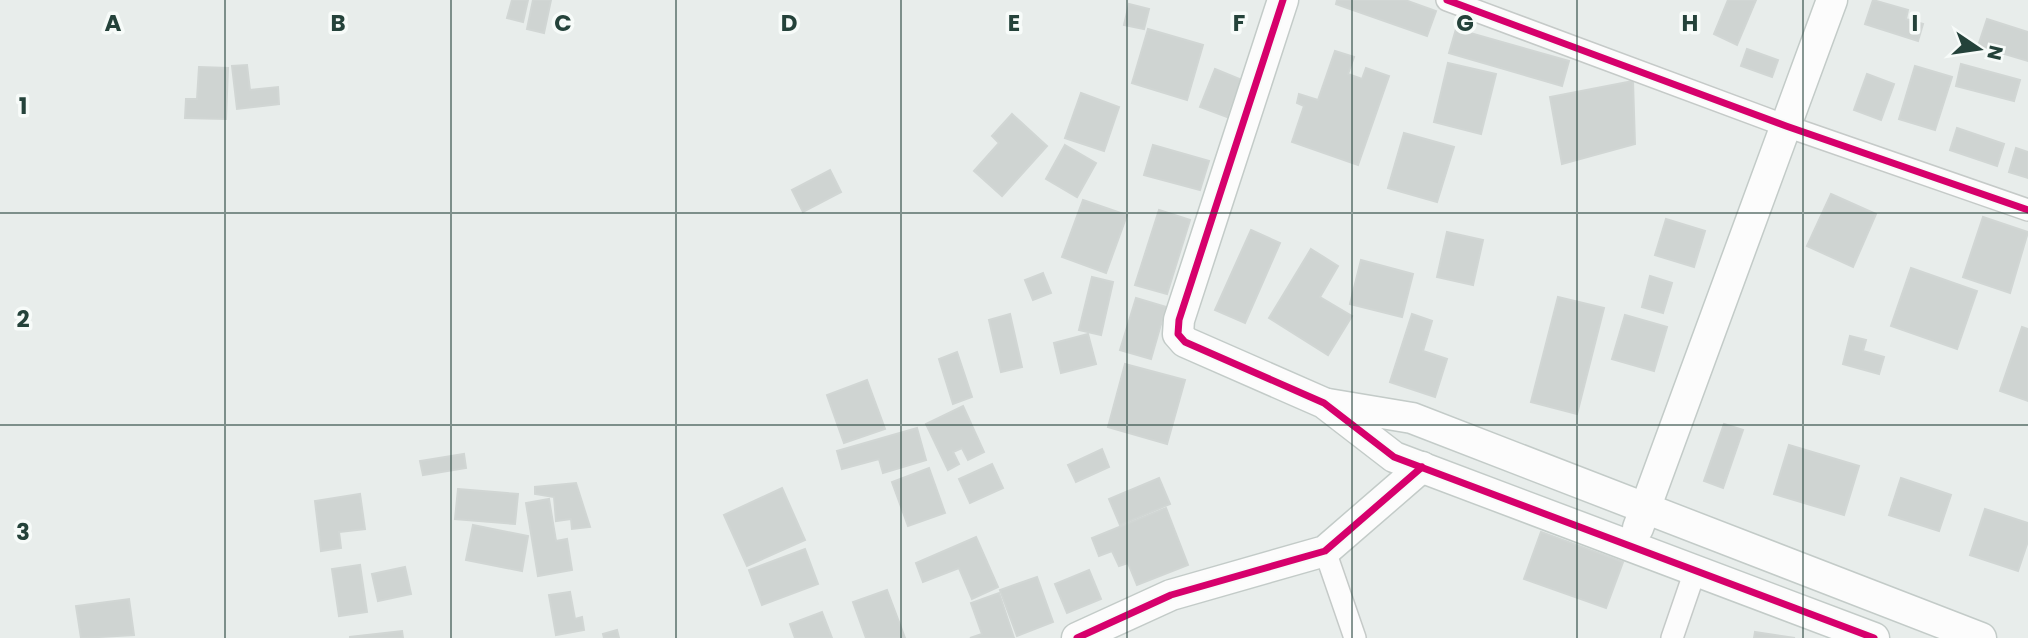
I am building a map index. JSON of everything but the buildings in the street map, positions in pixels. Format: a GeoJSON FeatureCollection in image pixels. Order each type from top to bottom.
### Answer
{"type":"FeatureCollection","features":[{"type":"Feature","properties":{"kind":"street"},"geometry":{"type":"LineString","coordinates":[[1283,0],[1179,320],[1178,334],[1185,342],[1324,403],[1394,457],[1874,638]]}},
{"type":"Feature","properties":{"kind":"street"},"geometry":{"type":"LineString","coordinates":[[1447,0],[1786,127],[2028,210]]}},
{"type":"Feature","properties":{"kind":"street"},"geometry":{"type":"LineString","coordinates":[[1630,547],[1832,0]]}},
{"type":"Feature","properties":{"kind":"street"},"geometry":{"type":"LineString","coordinates":[[1324,403],[1412,418],[1981,638]]}},
{"type":"Feature","properties":{"kind":"street"},"geometry":{"type":"LineString","coordinates":[[1077,638],[1171,594],[1325,551],[1422,467]]}},
{"type":"Feature","properties":{"kind":"street"},"geometry":{"type":"LineString","coordinates":[[1325,551],[1355,638]]}},
{"type":"Feature","properties":{"kind":"street"},"geometry":{"type":"LineString","coordinates":[[1672,638],[1695,571]]}},
{"type":"Feature","properties":{"kind":"cycle path"},"geometry":{"type":"LineString","coordinates":[[1283,0],[1179,320],[1178,334],[1185,342],[1324,403],[1394,457],[1874,638]]}},
{"type":"Feature","properties":{"kind":"cycle path"},"geometry":{"type":"LineString","coordinates":[[1447,0],[1786,126],[2028,210]]}},
{"type":"Feature","properties":{"kind":"cycle path"},"geometry":{"type":"LineString","coordinates":[[1077,638],[1171,595],[1325,551],[1422,467]]}}]}
